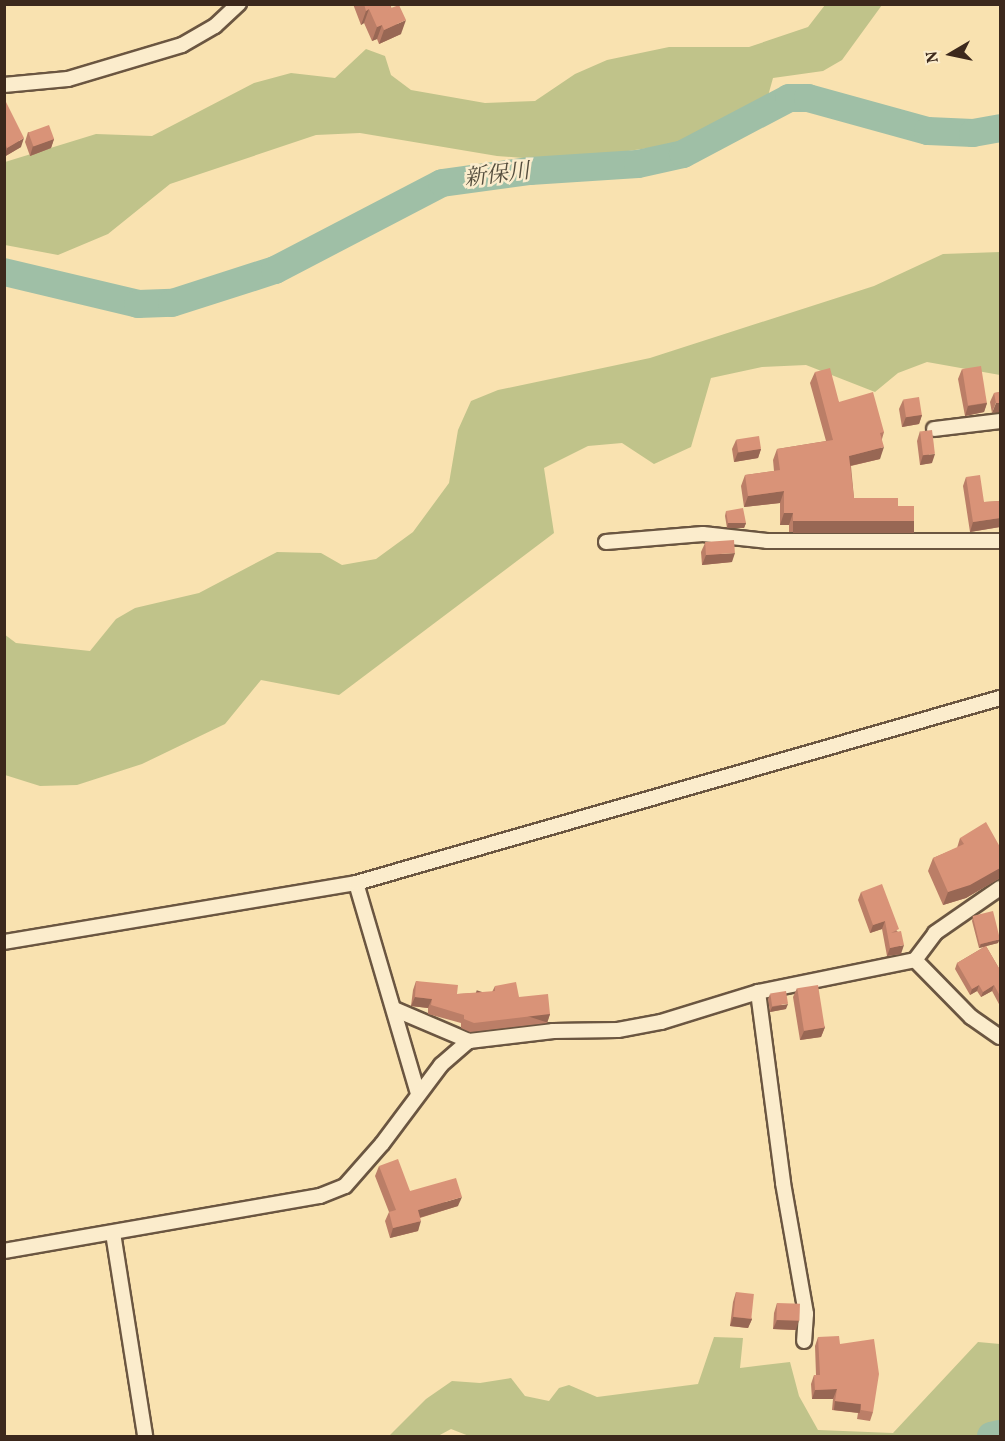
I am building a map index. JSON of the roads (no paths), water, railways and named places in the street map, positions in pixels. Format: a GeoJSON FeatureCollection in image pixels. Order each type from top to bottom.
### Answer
{"type":"FeatureCollection","features":[{"type":"Feature","properties":{"kind":"street"},"geometry":{"type":"LineString","coordinates":[[4,85],[68,79],[182,45],[215,26],[239,4]]}},
{"type":"Feature","properties":{"kind":"street"},"geometry":{"type":"LineString","coordinates":[[934,429],[1000,421]]}},
{"type":"Feature","properties":{"kind":"street"},"geometry":{"type":"LineString","coordinates":[[606,542],[703,534],[767,541],[1000,541]]}},
{"type":"Feature","properties":{"kind":"street"},"geometry":{"type":"LineString","coordinates":[[4,942],[356,883],[1000,698]]}},
{"type":"Feature","properties":{"kind":"street"},"geometry":{"type":"LineString","coordinates":[[356,883],[418,1093]]}},
{"type":"Feature","properties":{"kind":"street"},"geometry":{"type":"LineString","coordinates":[[394,1009],[469,1041],[553,1031],[618,1030],[662,1022],[758,992],[915,960],[935,933],[1000,888]]}},
{"type":"Feature","properties":{"kind":"street"},"geometry":{"type":"LineString","coordinates":[[915,960],[971,1017],[1000,1037]]}},
{"type":"Feature","properties":{"kind":"street"},"geometry":{"type":"LineString","coordinates":[[758,992],[783,1183],[806,1314],[804,1341]]}},
{"type":"Feature","properties":{"kind":"street"},"geometry":{"type":"LineString","coordinates":[[4,1251],[320,1196],[345,1186],[382,1144],[441,1065],[469,1041]]}},
{"type":"Feature","properties":{"kind":"street"},"geometry":{"type":"LineString","coordinates":[[113,1233],[145,1437]]}},
{"type":"Feature","properties":{"kind":"waterway","name":"新保川"},"geometry":{"type":"LineString","coordinates":[[4,272],[138,304],[172,303],[275,270],[442,183],[530,171],[638,164],[683,154],[789,98],[808,98],[928,131],[973,133],[1000,128]]}},
{"type":"Feature","properties":{"kind":"waterway"},"geometry":{"type":"LineString","coordinates":[[991,1436],[1000,1434]]}}]}
